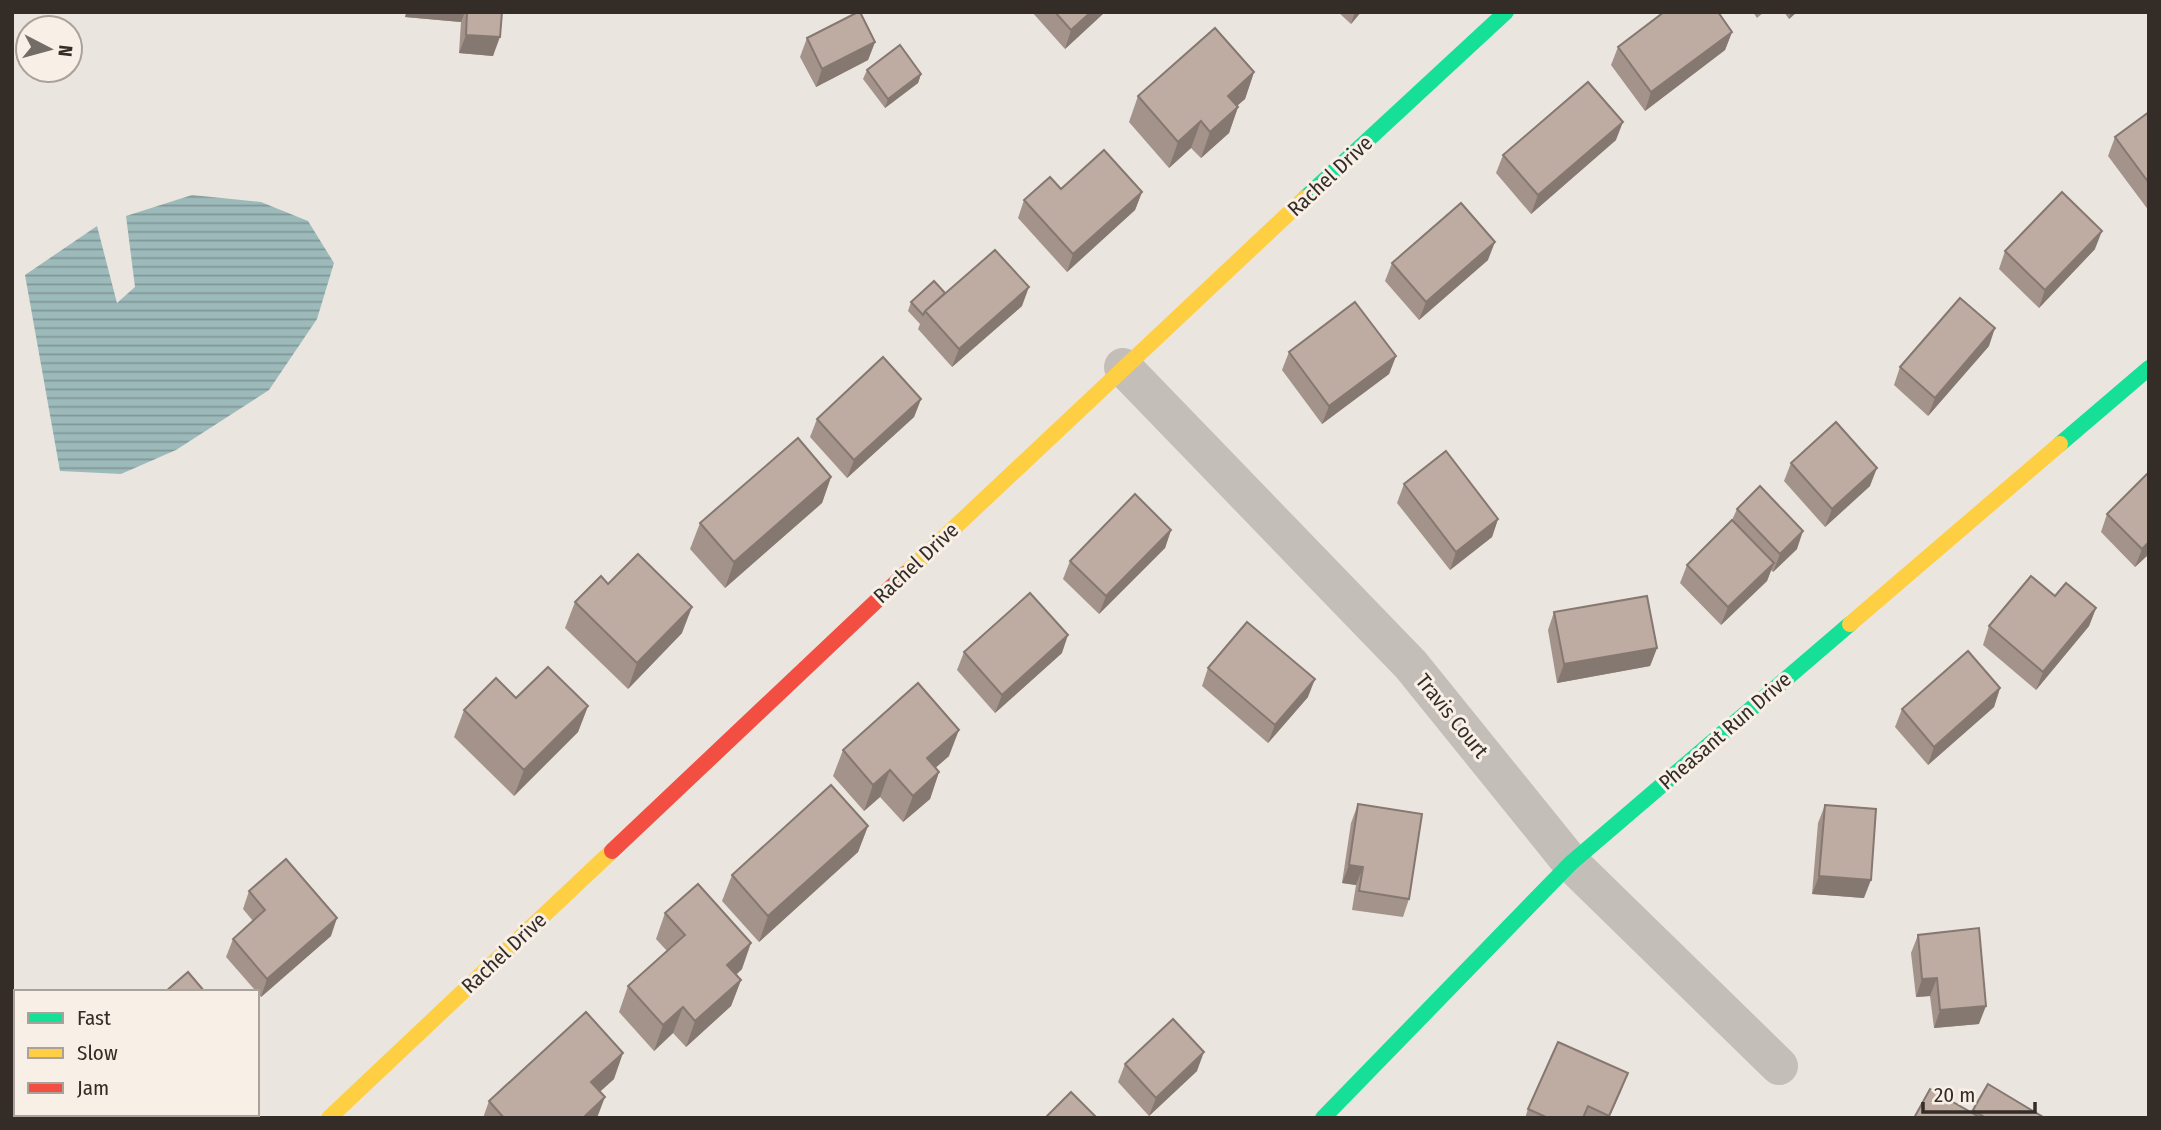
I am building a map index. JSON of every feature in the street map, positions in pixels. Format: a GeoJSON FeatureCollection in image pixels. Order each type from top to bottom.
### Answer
{"type":"FeatureCollection","features":[{"type":"Feature","properties":{"kind":"street","name":"Rachel Drive"},"geometry":{"type":"LineString","coordinates":[[329,1118],[1123,367],[1506,12]]}},
{"type":"Feature","properties":{"kind":"street","name":"Travis Court"},"geometry":{"type":"LineString","coordinates":[[1123,367],[1411,665],[1570,863],[1779,1066]]}},
{"type":"Feature","properties":{"kind":"street","name":"Pheasant Run Drive"},"geometry":{"type":"LineString","coordinates":[[1324,1118],[1570,863],[2149,368]]}},
{"type":"Feature","properties":{"kind":"water"},"geometry":{"type":"Polygon","coordinates":[[[192,195],[261,202],[308,221],[334,263],[317,319],[269,390],[176,450],[121,474],[60,471],[25,275],[97,226],[117,303],[135,287],[126,216],[192,195]]]}},
{"type":"Feature","properties":{"kind":"building"},"geometry":{"type":"Polygon","coordinates":[[[467,12],[502,12],[500,37],[466,35],[467,12]]]}},
{"type":"Feature","properties":{"kind":"building"},"geometry":{"type":"Polygon","coordinates":[[[858,12],[875,42],[822,69],[807,38],[858,12]]]}},
{"type":"Feature","properties":{"kind":"building"},"geometry":{"type":"Polygon","coordinates":[[[1055,12],[1091,12],[1071,30],[1055,12]]]}},
{"type":"Feature","properties":{"kind":"building"},"geometry":{"type":"Polygon","coordinates":[[[1664,12],[1718,12],[1732,32],[1651,92],[1618,47],[1664,12]]]}},
{"type":"Feature","properties":{"kind":"building"},"geometry":{"type":"Polygon","coordinates":[[[1215,28],[1254,72],[1228,96],[1238,107],[1210,132],[1201,121],[1178,142],[1138,96],[1215,28]]]}},
{"type":"Feature","properties":{"kind":"building"},"geometry":{"type":"Polygon","coordinates":[[[900,45],[921,74],[888,99],[867,70],[900,45]]]}},
{"type":"Feature","properties":{"kind":"building"},"geometry":{"type":"Polygon","coordinates":[[[1588,82],[1623,122],[1538,195],[1503,155],[1588,82]]]}},
{"type":"Feature","properties":{"kind":"building"},"geometry":{"type":"Polygon","coordinates":[[[2149,112],[2149,183],[2115,137],[2149,112]]]}},
{"type":"Feature","properties":{"kind":"building"},"geometry":{"type":"Polygon","coordinates":[[[1104,150],[1142,192],[1073,254],[1024,200],[1050,177],[1061,189],[1104,150]]]}},
{"type":"Feature","properties":{"kind":"building"},"geometry":{"type":"Polygon","coordinates":[[[2062,192],[2102,231],[2045,290],[2005,251],[2062,192]]]}},
{"type":"Feature","properties":{"kind":"building"},"geometry":{"type":"Polygon","coordinates":[[[1461,203],[1495,242],[1426,302],[1392,263],[1461,203]]]}},
{"type":"Feature","properties":{"kind":"building"},"geometry":{"type":"Polygon","coordinates":[[[995,250],[1029,287],[959,349],[925,311],[995,250]]]}},
{"type":"Feature","properties":{"kind":"building"},"geometry":{"type":"Polygon","coordinates":[[[934,281],[945,293],[923,315],[911,302],[934,281]]]}},
{"type":"Feature","properties":{"kind":"building"},"geometry":{"type":"Polygon","coordinates":[[[1960,298],[1995,328],[1935,398],[1900,367],[1960,298]]]}},
{"type":"Feature","properties":{"kind":"building"},"geometry":{"type":"Polygon","coordinates":[[[1355,302],[1396,356],[1329,406],[1289,352],[1355,302]]]}},
{"type":"Feature","properties":{"kind":"building"},"geometry":{"type":"Polygon","coordinates":[[[883,357],[921,399],[854,460],[817,419],[883,357]]]}},
{"type":"Feature","properties":{"kind":"building"},"geometry":{"type":"Polygon","coordinates":[[[1836,422],[1877,468],[1832,509],[1791,463],[1836,422]]]}},
{"type":"Feature","properties":{"kind":"building"},"geometry":{"type":"Polygon","coordinates":[[[798,438],[831,477],[734,562],[700,523],[798,438]]]}},
{"type":"Feature","properties":{"kind":"building"},"geometry":{"type":"Polygon","coordinates":[[[1446,451],[1498,519],[1456,552],[1404,484],[1446,451]]]}},
{"type":"Feature","properties":{"kind":"building"},"geometry":{"type":"Polygon","coordinates":[[[2149,472],[2149,542],[2142,549],[2107,514],[2149,472]]]}},
{"type":"Feature","properties":{"kind":"building"},"geometry":{"type":"Polygon","coordinates":[[[1760,486],[1803,531],[1780,554],[1737,509],[1760,486]]]}},
{"type":"Feature","properties":{"kind":"building"},"geometry":{"type":"Polygon","coordinates":[[[1135,494],[1171,530],[1106,596],[1070,561],[1135,494]]]}},
{"type":"Feature","properties":{"kind":"building"},"geometry":{"type":"Polygon","coordinates":[[[1732,520],[1774,563],[1728,607],[1687,565],[1732,520]]]}},
{"type":"Feature","properties":{"kind":"building"},"geometry":{"type":"Polygon","coordinates":[[[638,554],[692,607],[637,663],[575,602],[601,576],[608,584],[638,554]]]}},
{"type":"Feature","properties":{"kind":"building"},"geometry":{"type":"Polygon","coordinates":[[[2031,576],[2055,596],[2066,583],[2096,608],[2043,672],[1989,626],[2031,576]]]}},
{"type":"Feature","properties":{"kind":"building"},"geometry":{"type":"Polygon","coordinates":[[[1030,593],[1068,635],[1002,695],[964,652],[1030,593]]]}},
{"type":"Feature","properties":{"kind":"building"},"geometry":{"type":"Polygon","coordinates":[[[1647,596],[1657,648],[1564,664],[1554,612],[1647,596]]]}},
{"type":"Feature","properties":{"kind":"building"},"geometry":{"type":"Polygon","coordinates":[[[1247,622],[1315,679],[1275,725],[1208,668],[1247,622]]]}},
{"type":"Feature","properties":{"kind":"building"},"geometry":{"type":"Polygon","coordinates":[[[1968,651],[2000,688],[1934,747],[1902,709],[1968,651]]]}},
{"type":"Feature","properties":{"kind":"building"},"geometry":{"type":"Polygon","coordinates":[[[548,667],[588,706],[524,770],[464,710],[496,678],[516,698],[548,667]]]}},
{"type":"Feature","properties":{"kind":"building"},"geometry":{"type":"Polygon","coordinates":[[[918,683],[959,730],[927,758],[939,772],[913,796],[890,770],[873,785],[843,750],[918,683]]]}},
{"type":"Feature","properties":{"kind":"building"},"geometry":{"type":"Polygon","coordinates":[[[831,785],[868,826],[768,916],[732,875],[831,785]]]}},
{"type":"Feature","properties":{"kind":"building"},"geometry":{"type":"Polygon","coordinates":[[[1358,804],[1422,814],[1409,899],[1359,891],[1363,867],[1349,865],[1358,804]]]}},
{"type":"Feature","properties":{"kind":"building"},"geometry":{"type":"Polygon","coordinates":[[[1825,805],[1876,809],[1871,880],[1819,876],[1825,805]]]}},
{"type":"Feature","properties":{"kind":"building"},"geometry":{"type":"Polygon","coordinates":[[[286,859],[337,918],[267,979],[233,939],[265,910],[249,891],[286,859]]]}},
{"type":"Feature","properties":{"kind":"building"},"geometry":{"type":"Polygon","coordinates":[[[698,884],[751,943],[727,965],[741,980],[695,1021],[683,1007],[663,1025],[628,986],[685,935],[665,913],[698,884]]]}},
{"type":"Feature","properties":{"kind":"building"},"geometry":{"type":"Polygon","coordinates":[[[1979,928],[1986,1006],[1940,1010],[1937,978],[1922,979],[1918,935],[1979,928]]]}},
{"type":"Feature","properties":{"kind":"building"},"geometry":{"type":"Polygon","coordinates":[[[188,972],[203,990],[167,990],[188,972]]]}},
{"type":"Feature","properties":{"kind":"building"},"geometry":{"type":"Polygon","coordinates":[[[586,1012],[623,1053],[591,1082],[605,1097],[583,1118],[504,1118],[489,1101],[586,1012]]]}},
{"type":"Feature","properties":{"kind":"building"},"geometry":{"type":"Polygon","coordinates":[[[1173,1019],[1204,1052],[1156,1098],[1125,1064],[1173,1019]]]}},
{"type":"Feature","properties":{"kind":"building"},"geometry":{"type":"Polygon","coordinates":[[[1558,1042],[1628,1073],[1609,1116],[1588,1106],[1583,1118],[1548,1118],[1528,1109],[1558,1042]]]}},
{"type":"Feature","properties":{"kind":"building"},"geometry":{"type":"Polygon","coordinates":[[[1988,1084],[2043,1117],[1986,1118],[1973,1110],[1988,1084]]]}},
{"type":"Feature","properties":{"kind":"building"},"geometry":{"type":"Polygon","coordinates":[[[1930,1089],[1981,1118],[1914,1118],[1930,1089]]]}},
{"type":"Feature","properties":{"kind":"building"},"geometry":{"type":"Polygon","coordinates":[[[1071,1092],[1097,1118],[1045,1118],[1071,1092]]]}},
{"type":"Feature","properties":{"kind":"building"},"geometry":{"type":"Polygon","coordinates":[[[14,1110],[14,1116],[82,1116],[12,1118],[14,1110]]]}},
{"type":"Feature","properties":{"kind":"traffic: fast"},"geometry":{"type":"LineString","coordinates":[[1305,198],[1506,12]]}},
{"type":"Feature","properties":{"kind":"traffic: fast"},"geometry":{"type":"LineString","coordinates":[[2060,444],[2149,368]]}},
{"type":"Feature","properties":{"kind":"traffic: fast"},"geometry":{"type":"LineString","coordinates":[[1323,1118],[1571,863],[1850,624]]}},
{"type":"Feature","properties":{"kind":"traffic: slow"},"geometry":{"type":"LineString","coordinates":[[905,574],[1305,198]]}},
{"type":"Feature","properties":{"kind":"traffic: slow"},"geometry":{"type":"LineString","coordinates":[[1850,624],[2060,444]]}},
{"type":"Feature","properties":{"kind":"traffic: slow"},"geometry":{"type":"LineString","coordinates":[[329,1118],[612,851]]}},
{"type":"Feature","properties":{"kind":"traffic: jam"},"geometry":{"type":"LineString","coordinates":[[612,851],[905,574]]}}]}
